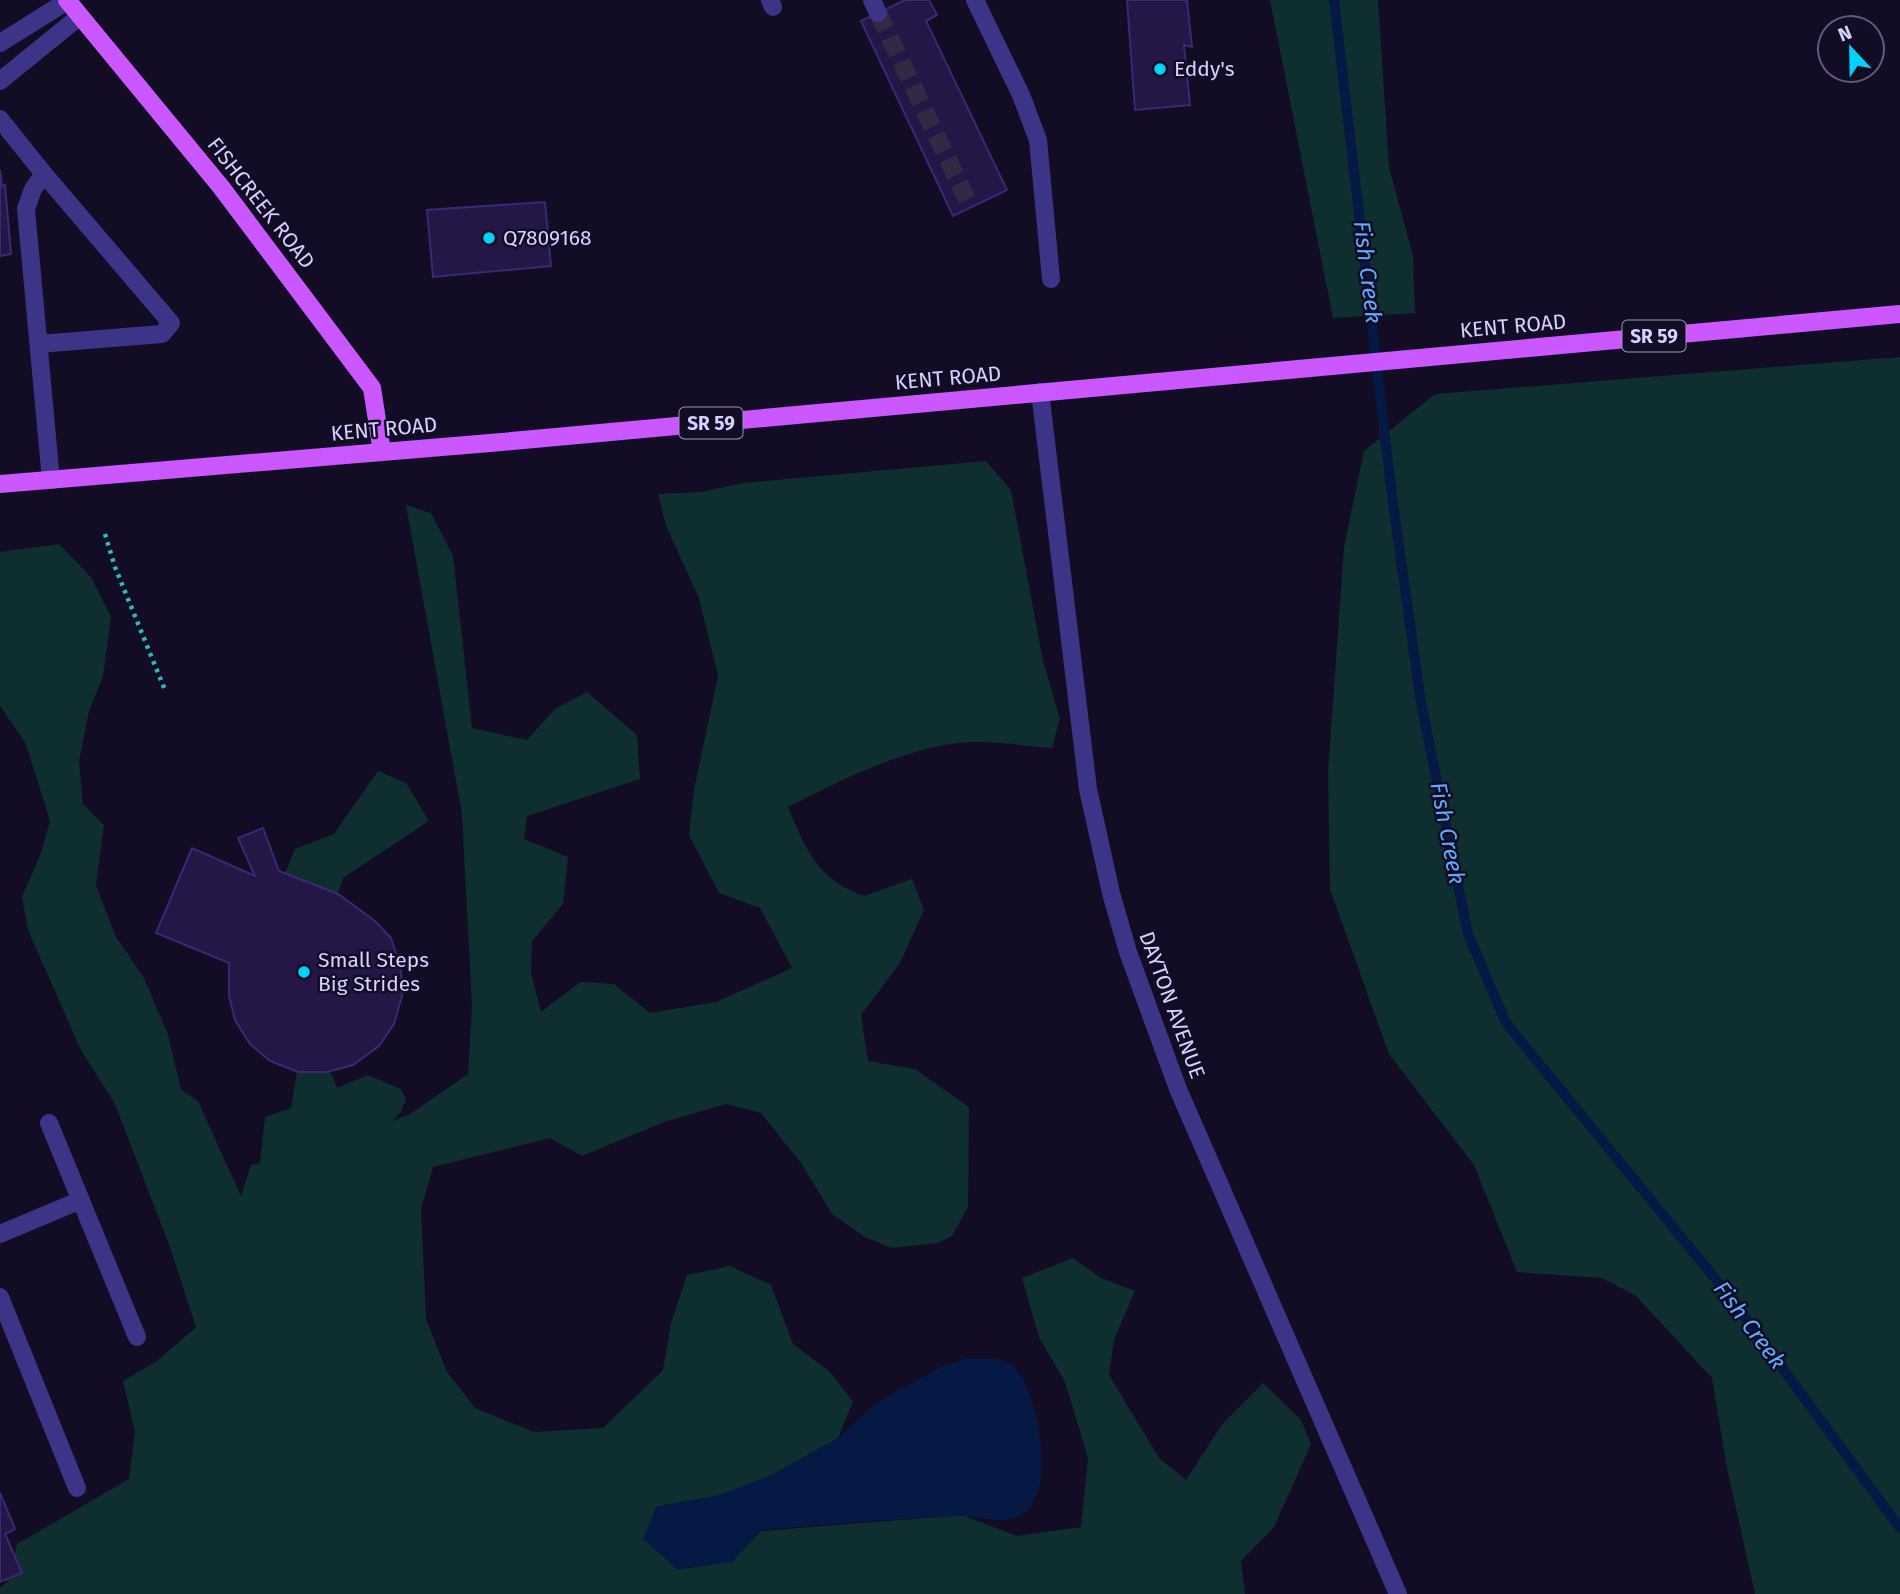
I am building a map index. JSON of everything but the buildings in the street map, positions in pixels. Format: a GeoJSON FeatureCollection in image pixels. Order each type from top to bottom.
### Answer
{"type":"FeatureCollection","features":[{"type":"Feature","properties":{"kind":"main road","name":"FISHCREEK ROAD"},"geometry":{"type":"LineString","coordinates":[[67,0],[221,187],[372,388],[382,452]]}},
{"type":"Feature","properties":{"kind":"main road","name":"KENT ROAD"},"geometry":{"type":"LineString","coordinates":[[0,484],[382,452],[1900,314]]}},
{"type":"Feature","properties":{"kind":"street"},"geometry":{"type":"LineString","coordinates":[[0,43],[67,0]]}},
{"type":"Feature","properties":{"kind":"street"},"geometry":{"type":"LineString","coordinates":[[975,0],[1021,95],[1038,140],[1051,279]]}},
{"type":"Feature","properties":{"kind":"street"},"geometry":{"type":"LineString","coordinates":[[0,81],[80,16]]}},
{"type":"Feature","properties":{"kind":"street"},"geometry":{"type":"LineString","coordinates":[[0,119],[171,323],[162,334],[39,344]]}},
{"type":"Feature","properties":{"kind":"street"},"geometry":{"type":"LineString","coordinates":[[44,174],[33,189],[26,209],[51,480]]}},
{"type":"Feature","properties":{"kind":"street","name":"DAYTON AVENUE"},"geometry":{"type":"LineString","coordinates":[[1040,393],[1086,776],[1098,841],[1128,952],[1178,1089],[1398,1594]]}},
{"type":"Feature","properties":{"kind":"street"},"geometry":{"type":"LineString","coordinates":[[49,1123],[137,1337]]}},
{"type":"Feature","properties":{"kind":"street"},"geometry":{"type":"LineString","coordinates":[[0,1234],[81,1200]]}},
{"type":"Feature","properties":{"kind":"street"},"geometry":{"type":"LineString","coordinates":[[0,1297],[77,1488]]}},
{"type":"Feature","properties":{"kind":"path"},"geometry":{"type":"LineString","coordinates":[[105,534],[122,587],[165,690]]}},
{"type":"Feature","properties":{"kind":"green space"},"geometry":{"type":"Polygon","coordinates":[[[1270,0],[1378,0],[1389,167],[1413,256],[1415,313],[1333,318],[1270,0]]]}},
{"type":"Feature","properties":{"kind":"green space"},"geometry":{"type":"Polygon","coordinates":[[[1900,357],[1900,1594],[1755,1594],[1727,1468],[1712,1378],[1636,1296],[1602,1278],[1517,1272],[1474,1165],[1389,1054],[1330,889],[1328,772],[1344,547],[1364,451],[1435,394],[1900,357]]]}},
{"type":"Feature","properties":{"kind":"green space"},"geometry":{"type":"Polygon","coordinates":[[[986,461],[1011,490],[1043,661],[1060,719],[1052,748],[976,742],[929,748],[879,764],[788,807],[808,850],[824,872],[835,881],[864,896],[912,879],[924,910],[900,963],[861,1015],[868,1061],[915,1069],[969,1107],[968,1207],[952,1236],[938,1243],[892,1248],[865,1237],[832,1214],[801,1163],[761,1113],[726,1104],[664,1122],[582,1156],[550,1138],[433,1167],[421,1209],[426,1319],[447,1372],[475,1408],[534,1432],[603,1428],[663,1370],[671,1323],[687,1275],[730,1266],[771,1285],[793,1344],[830,1372],[853,1402],[838,1438],[772,1475],[720,1495],[656,1507],[732,1561],[761,1531],[962,1515],[1017,1536],[1081,1527],[1088,1458],[1065,1382],[1039,1337],[1022,1278],[1073,1258],[1101,1278],[1135,1291],[1114,1340],[1109,1375],[1159,1458],[1186,1480],[1223,1423],[1263,1383],[1301,1420],[1311,1444],[1274,1527],[1241,1561],[1245,1594],[0,1594],[0,1588],[7,1582],[17,1544],[129,1479],[135,1432],[123,1381],[157,1361],[196,1327],[170,1247],[115,1104],[81,1050],[28,930],[22,897],[41,853],[50,821],[26,744],[0,706],[0,552],[59,544],[91,577],[111,617],[103,676],[89,711],[79,761],[83,804],[104,825],[96,885],[115,935],[144,978],[168,1035],[181,1090],[198,1101],[241,1196],[251,1165],[260,1163],[265,1117],[291,1108],[297,1071],[330,1071],[337,1088],[368,1075],[401,1089],[406,1099],[401,1112],[392,1121],[410,1114],[468,1074],[472,1006],[462,814],[406,505],[431,513],[453,556],[472,728],[527,740],[555,709],[587,692],[637,735],[640,779],[527,816],[524,839],[568,857],[563,904],[532,941],[531,973],[541,1012],[580,982],[614,984],[650,1013],[716,1002],[792,968],[760,908],[719,893],[689,835],[694,790],[718,676],[699,598],[666,526],[658,494],[701,492],[743,483],[986,461]]]}},
{"type":"Feature","properties":{"kind":"green space"},"geometry":{"type":"Polygon","coordinates":[[[378,771],[406,783],[429,821],[343,878],[338,894],[285,873],[295,849],[334,834],[378,771]]]}},
{"type":"Feature","properties":{"kind":"water"},"geometry":{"type":"Polygon","coordinates":[[[966,1359],[993,1359],[1011,1365],[1016,1369],[1032,1401],[1038,1423],[1042,1468],[1039,1489],[1031,1505],[1019,1516],[1005,1520],[969,1516],[937,1517],[761,1530],[732,1562],[678,1570],[643,1539],[656,1507],[720,1495],[772,1475],[838,1438],[879,1401],[941,1367],[966,1359]]]}},
{"type":"Feature","properties":{"kind":"waterway","name":"Fish Creek"},"geometry":{"type":"LineString","coordinates":[[1334,0],[1392,496],[1421,703],[1468,934],[1506,1023],[1727,1293],[1900,1528]]}},
{"type":"Feature","properties":{"kind":"tunnel"},"geometry":{"type":"LineString","coordinates":[[878,13],[971,208]]}},
{"type":"Feature","properties":{"kind":"place","name":"Eddy's"},"geometry":{"type":"Point","coordinates":[1160,69]}},
{"type":"Feature","properties":{"kind":"place","name":"Q7809168"},"geometry":{"type":"Point","coordinates":[489,238]}},
{"type":"Feature","properties":{"kind":"place","name":"Small Steps Big Strides"},"geometry":{"type":"Point","coordinates":[304,972]}}]}
